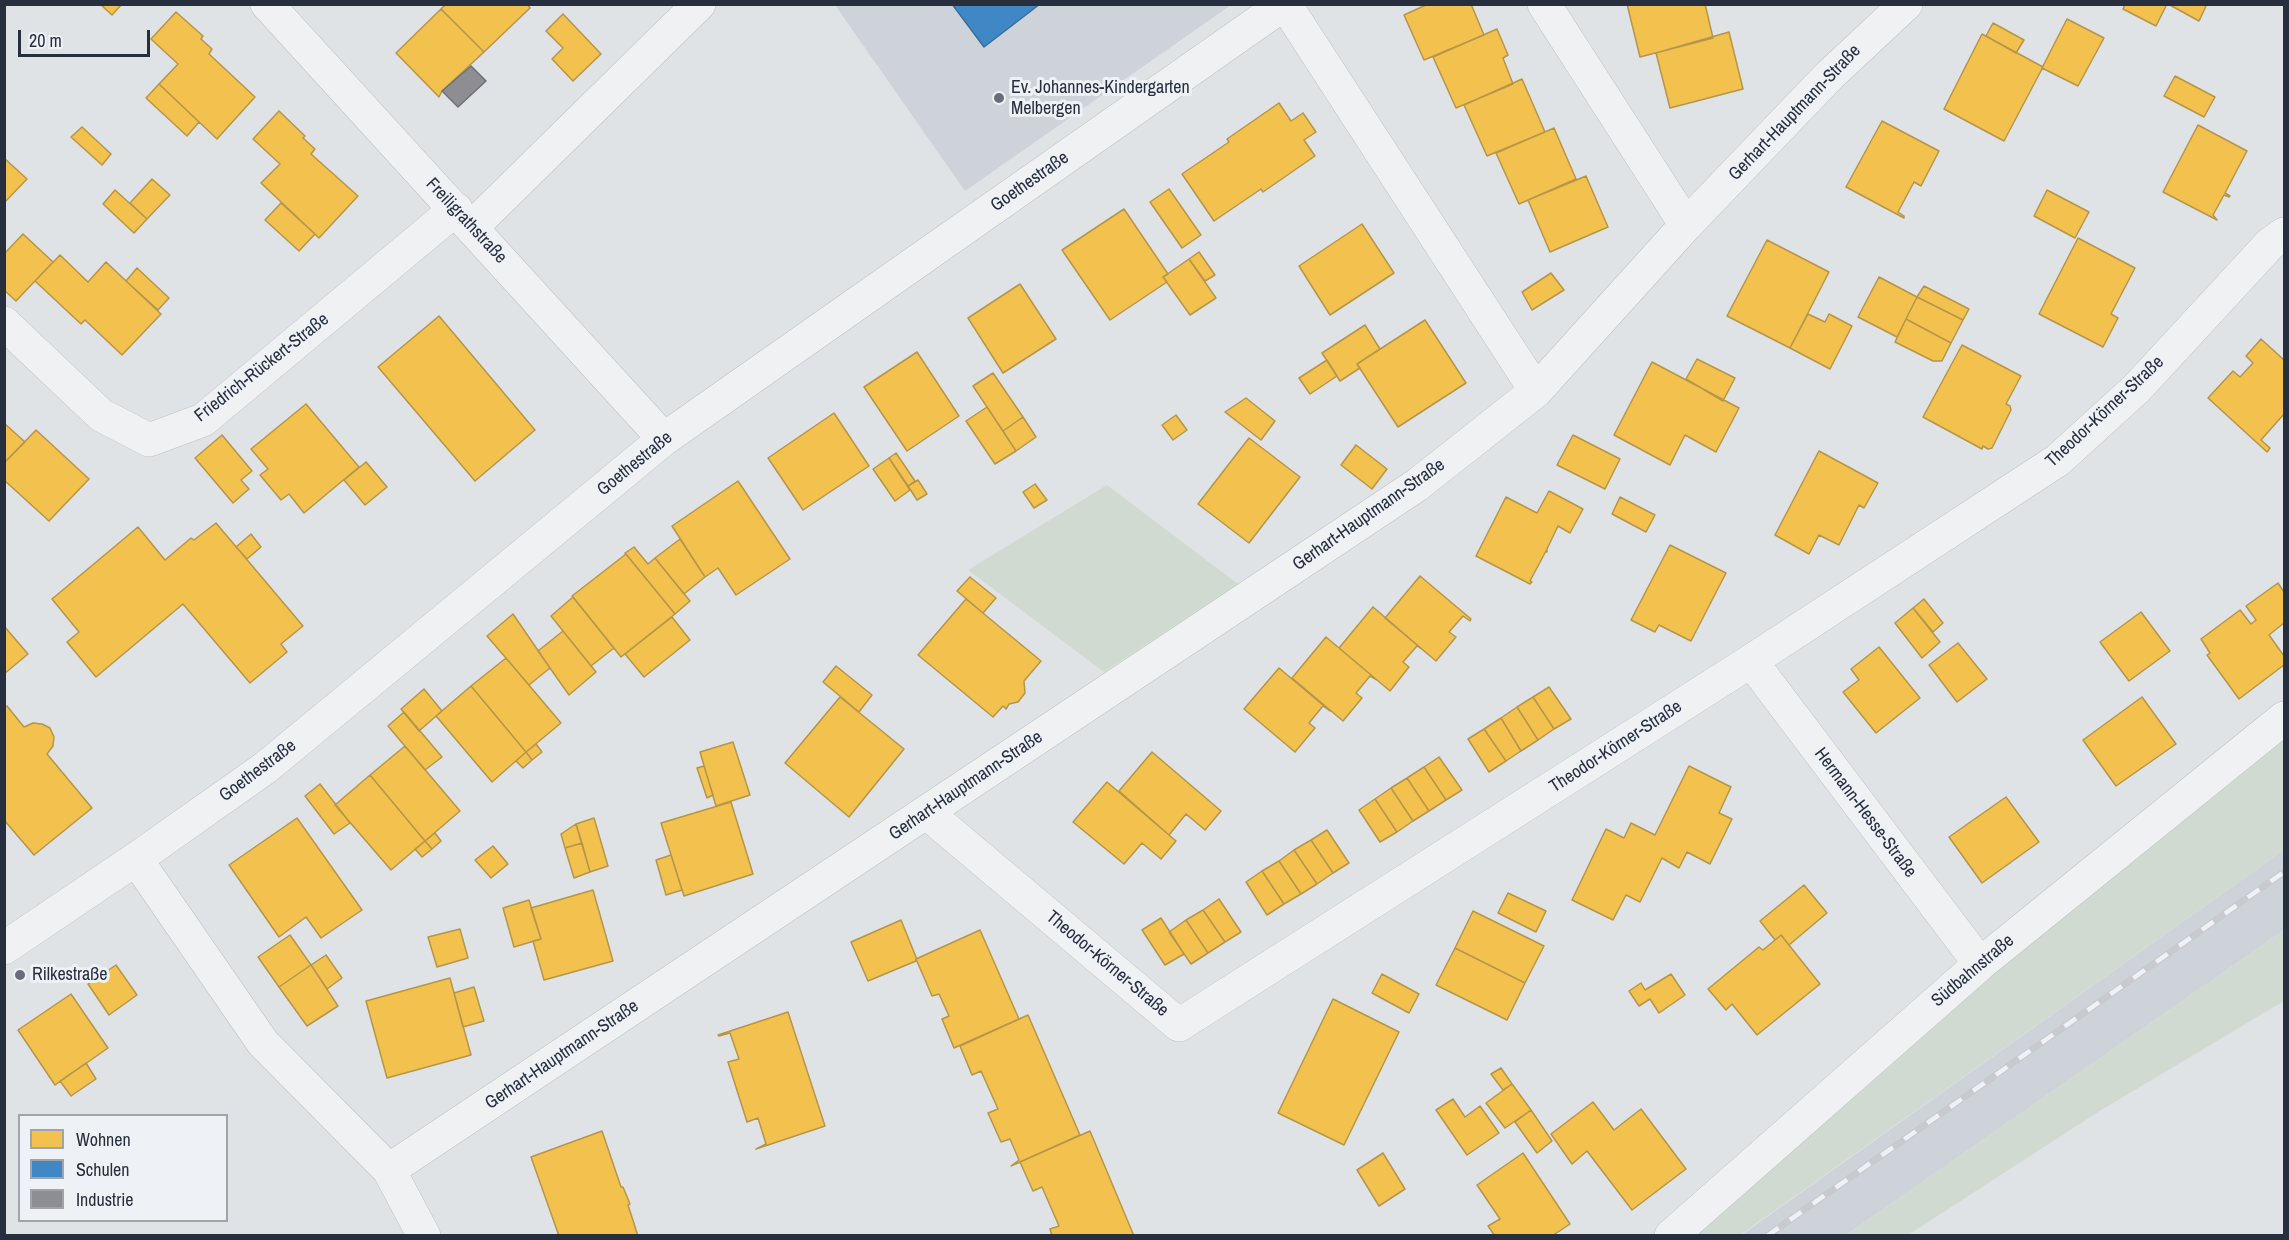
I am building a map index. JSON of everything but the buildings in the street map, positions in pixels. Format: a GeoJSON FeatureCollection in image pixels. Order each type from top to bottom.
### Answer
{"type":"FeatureCollection","features":[{"type":"Feature","properties":{"kind":"street","name":"Freiligrathstraße"},"geometry":{"type":"LineString","coordinates":[[267,4],[664,439]]}},
{"type":"Feature","properties":{"kind":"street","name":"Friedrich-Rückert-Straße"},"geometry":{"type":"LineString","coordinates":[[4,323],[101,415],[149,440],[202,420],[464,218],[699,4]]}},
{"type":"Feature","properties":{"kind":"street"},"geometry":{"type":"LineString","coordinates":[[1285,4],[1536,391]]}},
{"type":"Feature","properties":{"kind":"street","name":"Goethestraße"},"geometry":{"type":"LineString","coordinates":[[4,948],[265,768],[664,439],[1285,4]]}},
{"type":"Feature","properties":{"kind":"street"},"geometry":{"type":"LineString","coordinates":[[1544,4],[1686,225]]}},
{"type":"Feature","properties":{"kind":"street","name":"Gerhart-Hauptmann-Straße"},"geometry":{"type":"LineString","coordinates":[[389,1170],[1417,485],[1536,391],[1686,225],[1830,75],[1906,4]]}},
{"type":"Feature","properties":{"kind":"street","name":"Theodor-Körner-Straße"},"geometry":{"type":"LineString","coordinates":[[927,813],[1179,1025],[1751,661],[2058,460],[2137,388],[2270,244],[2284,234]]}},
{"type":"Feature","properties":{"kind":"street","name":"Hermann-Hesse-Straße"},"geometry":{"type":"LineString","coordinates":[[1751,661],[1980,964]]}},
{"type":"Feature","properties":{"kind":"street","name":"Südbahnstraße"},"geometry":{"type":"LineString","coordinates":[[1671,1236],[1980,964],[2284,718]]}},
{"type":"Feature","properties":{"kind":"street"},"geometry":{"type":"LineString","coordinates":[[136,859],[263,1043],[389,1170],[424,1236]]}},
{"type":"Feature","properties":{"kind":"shaded area","name":"Ev. Johannes-Kindergarten Melbergen"},"geometry":{"type":"Polygon","coordinates":[[[835,5],[1231,5],[965,191],[835,5]]]}},
{"type":"Feature","properties":{"kind":"shaded area"},"geometry":{"type":"Polygon","coordinates":[[[1107,485],[1238,584],[1104,672],[968,570],[1107,485]]]}},
{"type":"Feature","properties":{"kind":"shaded area"},"geometry":{"type":"Polygon","coordinates":[[[2284,734],[2284,850],[1740,1235],[1694,1236],[2013,953],[2284,734]]]}},
{"type":"Feature","properties":{"kind":"shaded area"},"geometry":{"type":"Polygon","coordinates":[[[2284,850],[2284,930],[1846,1235],[1740,1236],[2284,850]]]}},
{"type":"Feature","properties":{"kind":"shaded area"},"geometry":{"type":"Polygon","coordinates":[[[2284,930],[2284,1001],[2098,1112],[1908,1235],[1846,1235],[2284,930]]]}},
{"type":"Feature","properties":{"kind":"railway"},"geometry":{"type":"LineString","coordinates":[[1767,1236],[2284,872]]}},
{"type":"Feature","properties":{"kind":"place","name":"Ev. Johannes-Kindergarten Melbergen"},"geometry":{"type":"Point","coordinates":[999,98]}},
{"type":"Feature","properties":{"kind":"place","name":"Rilkestraße"},"geometry":{"type":"Point","coordinates":[20,975]}}]}
